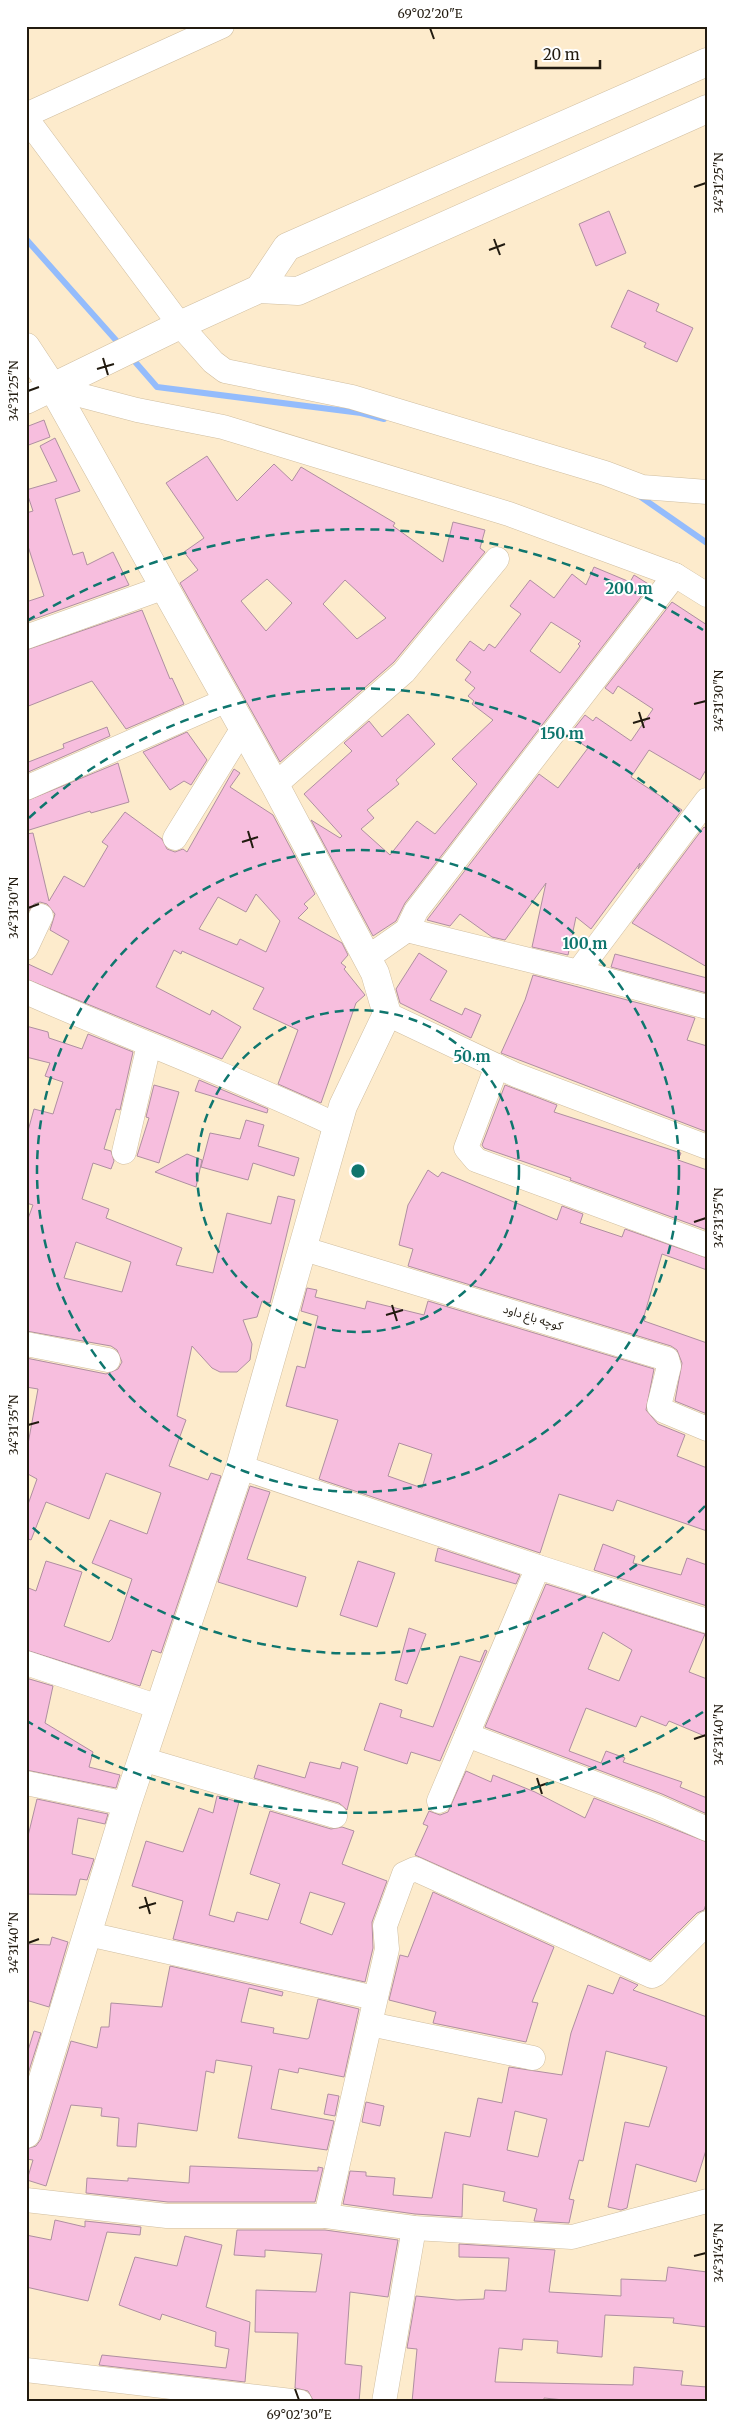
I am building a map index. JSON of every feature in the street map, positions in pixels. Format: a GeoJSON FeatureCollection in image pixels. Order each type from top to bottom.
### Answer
{"type":"FeatureCollection","features":[{"type":"Feature","properties":{"kind":"street"},"geometry":{"type":"LineString","coordinates":[[222,26],[26,116],[180,325],[212,362],[225,371],[352,397],[642,487],[707,492]]}},
{"type":"Feature","properties":{"kind":"street"},"geometry":{"type":"LineString","coordinates":[[259,290],[287,247],[707,62]]}},
{"type":"Feature","properties":{"kind":"street"},"geometry":{"type":"LineString","coordinates":[[26,400],[180,325],[259,290],[298,291],[707,109]]}},
{"type":"Feature","properties":{"kind":"street"},"geometry":{"type":"LineString","coordinates":[[26,347],[53,388],[275,785],[375,973],[387,1014],[343,1106],[240,1466],[127,1804],[26,2134]]}},
{"type":"Feature","properties":{"kind":"street"},"geometry":{"type":"LineString","coordinates":[[53,388],[137,410],[223,427],[509,514],[675,575],[707,595]]}},
{"type":"Feature","properties":{"kind":"street"},"geometry":{"type":"LineString","coordinates":[[275,785],[404,672],[497,559]]}},
{"type":"Feature","properties":{"kind":"street"},"geometry":{"type":"LineString","coordinates":[[367,958],[407,930],[416,911],[675,575]]}},
{"type":"Feature","properties":{"kind":"street"},"geometry":{"type":"LineString","coordinates":[[26,637],[164,587]]}},
{"type":"Feature","properties":{"kind":"street"},"geometry":{"type":"LineString","coordinates":[[26,788],[227,700]]}},
{"type":"Feature","properties":{"kind":"street"},"geometry":{"type":"LineString","coordinates":[[175,838],[243,728]]}},
{"type":"Feature","properties":{"kind":"street"},"geometry":{"type":"LineString","coordinates":[[578,972],[707,800]]}},
{"type":"Feature","properties":{"kind":"street"},"geometry":{"type":"LineString","coordinates":[[26,948],[41,916]]}},
{"type":"Feature","properties":{"kind":"street"},"geometry":{"type":"LineString","coordinates":[[407,930],[578,972],[707,1008]]}},
{"type":"Feature","properties":{"kind":"street"},"geometry":{"type":"LineString","coordinates":[[26,992],[149,1045],[277,1096],[338,1126]]}},
{"type":"Feature","properties":{"kind":"street"},"geometry":{"type":"LineString","coordinates":[[387,1014],[497,1066],[707,1147]]}},
{"type":"Feature","properties":{"kind":"street"},"geometry":{"type":"LineString","coordinates":[[124,1152],[149,1045]]}},
{"type":"Feature","properties":{"kind":"street"},"geometry":{"type":"LineString","coordinates":[[497,1066],[466,1148],[476,1160],[707,1245]]}},
{"type":"Feature","properties":{"kind":"street","name":"کوچه باغ داود"},"geometry":{"type":"LineString","coordinates":[[302,1248],[667,1359],[669,1366],[659,1406],[664,1411],[707,1429]]}},
{"type":"Feature","properties":{"kind":"street"},"geometry":{"type":"LineString","coordinates":[[26,1344],[108,1360]]}},
{"type":"Feature","properties":{"kind":"street"},"geometry":{"type":"LineString","coordinates":[[240,1466],[538,1567],[707,1621]]}},
{"type":"Feature","properties":{"kind":"street"},"geometry":{"type":"LineString","coordinates":[[439,1802],[538,1567]]}},
{"type":"Feature","properties":{"kind":"street"},"geometry":{"type":"LineString","coordinates":[[26,1664],[159,1707]]}},
{"type":"Feature","properties":{"kind":"street"},"geometry":{"type":"LineString","coordinates":[[467,1735],[707,1829]]}},
{"type":"Feature","properties":{"kind":"street"},"geometry":{"type":"LineString","coordinates":[[142,1759],[335,1816]]}},
{"type":"Feature","properties":{"kind":"street"},"geometry":{"type":"LineString","coordinates":[[26,1783],[127,1804]]}},
{"type":"Feature","properties":{"kind":"street"},"geometry":{"type":"LineString","coordinates":[[326,2216],[387,1949],[385,1926],[404,1874],[408,1870],[415,1868],[652,1976],[707,1923]]}},
{"type":"Feature","properties":{"kind":"street"},"geometry":{"type":"LineString","coordinates":[[88,1934],[376,1998]]}},
{"type":"Feature","properties":{"kind":"street"},"geometry":{"type":"LineString","coordinates":[[370,2024],[533,2058]]}},
{"type":"Feature","properties":{"kind":"street"},"geometry":{"type":"LineString","coordinates":[[26,2200],[167,2216],[326,2216],[414,2228],[572,2237],[707,2201]]}},
{"type":"Feature","properties":{"kind":"street"},"geometry":{"type":"LineString","coordinates":[[384,2402],[414,2228]]}},
{"type":"Feature","properties":{"kind":"street"},"geometry":{"type":"LineString","coordinates":[[26,2370],[300,2402]]}},
{"type":"Feature","properties":{"kind":"building"},"geometry":{"type":"Polygon","coordinates":[[[609,211],[626,253],[596,266],[579,224],[609,211]]]}},
{"type":"Feature","properties":{"kind":"building"},"geometry":{"type":"Polygon","coordinates":[[[628,290],[659,304],[656,311],[693,328],[677,362],[644,347],[646,343],[611,327],[628,290]]]}},
{"type":"Feature","properties":{"kind":"building"},"geometry":{"type":"Polygon","coordinates":[[[44,420],[50,437],[26,446],[26,427],[44,420]]]}},
{"type":"Feature","properties":{"kind":"building"},"geometry":{"type":"Polygon","coordinates":[[[55,438],[80,491],[55,499],[73,555],[83,552],[87,565],[113,552],[129,585],[26,622],[26,602],[44,596],[26,540],[26,513],[33,511],[26,490],[57,481],[40,446],[55,438]]]}},
{"type":"Feature","properties":{"kind":"building"},"geometry":{"type":"Polygon","coordinates":[[[207,456],[237,501],[274,464],[292,481],[301,467],[395,523],[393,526],[443,562],[453,522],[485,530],[480,548],[485,552],[394,662],[280,762],[180,583],[198,570],[184,552],[204,538],[166,483],[207,456]],[[267,579],[241,601],[266,631],[292,603],[267,579]],[[345,580],[323,604],[357,639],[386,618],[345,580]]]}},
{"type":"Feature","properties":{"kind":"building"},"geometry":{"type":"Polygon","coordinates":[[[594,567],[630,582],[634,575],[650,585],[405,903],[396,921],[373,936],[311,820],[340,838],[342,836],[304,794],[352,751],[344,743],[369,721],[382,737],[408,714],[435,744],[396,780],[399,784],[367,810],[374,818],[361,829],[390,855],[417,821],[435,834],[477,784],[452,759],[493,720],[472,704],[474,701],[468,696],[475,688],[465,680],[471,672],[456,660],[470,641],[484,651],[489,644],[495,648],[521,614],[510,606],[530,580],[554,598],[572,574],[586,585],[594,567]],[[551,622],[530,651],[560,673],[580,646],[578,644],[581,641],[551,622]]]}},
{"type":"Feature","properties":{"kind":"building"},"geometry":{"type":"Polygon","coordinates":[[[672,602],[707,625],[707,768],[700,780],[649,750],[631,777],[682,810],[638,869],[640,863],[591,929],[576,917],[568,955],[532,947],[546,883],[505,940],[492,937],[460,914],[450,926],[427,920],[539,774],[558,788],[588,748],[569,735],[585,715],[593,721],[596,717],[631,741],[653,709],[618,686],[613,694],[605,688],[672,602]]]}},
{"type":"Feature","properties":{"kind":"building"},"geometry":{"type":"Polygon","coordinates":[[[142,610],[170,679],[172,678],[184,704],[126,729],[92,681],[26,707],[26,650],[142,610]]]}},
{"type":"Feature","properties":{"kind":"building"},"geometry":{"type":"Polygon","coordinates":[[[107,727],[110,736],[26,773],[26,763],[64,748],[63,744],[107,727]]]}},
{"type":"Feature","properties":{"kind":"building"},"geometry":{"type":"Polygon","coordinates":[[[187,732],[207,760],[191,785],[184,781],[170,790],[143,752],[187,732]]]}},
{"type":"Feature","properties":{"kind":"building"},"geometry":{"type":"Polygon","coordinates":[[[118,763],[129,802],[91,813],[90,811],[26,831],[26,801],[118,763]]]}},
{"type":"Feature","properties":{"kind":"building"},"geometry":{"type":"Polygon","coordinates":[[[234,769],[240,773],[230,787],[273,815],[315,894],[304,904],[308,908],[298,918],[342,943],[348,955],[341,963],[346,967],[344,969],[365,995],[356,1003],[321,1103],[278,1084],[298,1030],[253,1009],[264,988],[182,951],[181,954],[174,950],[156,987],[210,1015],[212,1010],[241,1027],[222,1059],[26,979],[26,963],[52,975],[69,941],[50,930],[55,914],[47,904],[40,902],[34,904],[26,915],[26,834],[33,833],[49,901],[64,876],[84,887],[108,846],[102,842],[125,812],[162,839],[167,849],[175,852],[183,849],[187,852],[234,769]],[[256,894],[246,912],[218,897],[199,929],[237,945],[240,939],[266,952],[280,921],[256,894]]]}},
{"type":"Feature","properties":{"kind":"building"},"geometry":{"type":"Polygon","coordinates":[[[704,827],[707,829],[707,967],[632,923],[704,827]]]}},
{"type":"Feature","properties":{"kind":"building"},"geometry":{"type":"Polygon","coordinates":[[[419,953],[447,971],[430,1000],[462,1015],[465,1008],[481,1015],[471,1038],[400,1003],[396,989],[419,953]]]}},
{"type":"Feature","properties":{"kind":"building"},"geometry":{"type":"Polygon","coordinates":[[[615,954],[707,978],[707,993],[611,967],[615,954]]]}},
{"type":"Feature","properties":{"kind":"building"},"geometry":{"type":"Polygon","coordinates":[[[533,975],[695,1018],[687,1040],[707,1046],[707,1132],[501,1053],[525,1000],[533,975]]]}},
{"type":"Feature","properties":{"kind":"building"},"geometry":{"type":"Polygon","coordinates":[[[26,1026],[48,1032],[49,1038],[82,1049],[88,1034],[133,1052],[120,1110],[116,1109],[104,1149],[111,1151],[114,1161],[111,1169],[93,1163],[82,1199],[109,1209],[106,1218],[182,1248],[176,1265],[213,1273],[227,1213],[271,1224],[278,1196],[295,1200],[270,1303],[262,1301],[257,1317],[243,1320],[252,1344],[250,1360],[237,1372],[220,1372],[212,1368],[192,1346],[177,1416],[186,1420],[169,1466],[208,1480],[211,1473],[221,1476],[161,1653],[152,1650],[140,1686],[26,1650],[26,1587],[36,1591],[46,1561],[82,1572],[64,1626],[109,1642],[112,1639],[132,1579],[92,1563],[110,1520],[147,1534],[161,1493],[106,1473],[89,1519],[46,1502],[31,1540],[26,1538],[26,1510],[37,1479],[26,1473],[26,1455],[38,1389],[26,1387],[26,1358],[106,1374],[118,1369],[122,1362],[117,1350],[111,1346],[26,1331],[26,1224],[33,1205],[26,1203],[26,1138],[34,1109],[53,1114],[63,1082],[45,1076],[50,1063],[26,1057],[26,1026]],[[76,1242],[64,1278],[122,1292],[131,1262],[76,1242]]]}},
{"type":"Feature","properties":{"kind":"building"},"geometry":{"type":"Polygon","coordinates":[[[199,1080],[268,1109],[267,1113],[195,1091],[199,1080]]]}},
{"type":"Feature","properties":{"kind":"building"},"geometry":{"type":"Polygon","coordinates":[[[154,1085],[179,1092],[159,1163],[137,1156],[149,1118],[146,1117],[154,1085]]]}},
{"type":"Feature","properties":{"kind":"building"},"geometry":{"type":"Polygon","coordinates":[[[505,1085],[557,1105],[554,1112],[681,1153],[678,1160],[707,1170],[707,1230],[570,1180],[571,1178],[484,1148],[482,1145],[505,1085]]]}},
{"type":"Feature","properties":{"kind":"building"},"geometry":{"type":"Polygon","coordinates":[[[246,1120],[264,1125],[258,1146],[299,1158],[294,1176],[253,1163],[248,1180],[201,1167],[210,1133],[240,1139],[246,1120]]]}},
{"type":"Feature","properties":{"kind":"building"},"geometry":{"type":"Polygon","coordinates":[[[187,1154],[202,1160],[196,1187],[155,1172],[187,1154]]]}},
{"type":"Feature","properties":{"kind":"building"},"geometry":{"type":"Polygon","coordinates":[[[428,1170],[438,1177],[442,1172],[557,1220],[562,1206],[583,1214],[580,1223],[622,1237],[625,1229],[707,1258],[707,1270],[662,1254],[644,1321],[707,1343],[707,1414],[675,1401],[682,1363],[677,1350],[671,1346],[408,1266],[413,1249],[399,1245],[408,1205],[428,1170]]]}},
{"type":"Feature","properties":{"kind":"building"},"geometry":{"type":"Polygon","coordinates":[[[307,1288],[317,1290],[315,1297],[365,1309],[367,1301],[424,1315],[428,1301],[654,1369],[646,1410],[658,1424],[685,1435],[677,1456],[707,1468],[707,1531],[617,1500],[613,1511],[559,1494],[540,1553],[319,1479],[338,1420],[286,1406],[297,1366],[305,1368],[318,1316],[301,1311],[307,1288]],[[399,1443],[388,1476],[422,1488],[432,1454],[399,1443]]]}},
{"type":"Feature","properties":{"kind":"building"},"geometry":{"type":"Polygon","coordinates":[[[250,1486],[270,1492],[247,1559],[306,1577],[297,1607],[218,1582],[250,1486]]]}},
{"type":"Feature","properties":{"kind":"building"},"geometry":{"type":"Polygon","coordinates":[[[603,1544],[635,1556],[633,1563],[681,1575],[687,1558],[707,1565],[707,1606],[594,1570],[603,1544]]]}},
{"type":"Feature","properties":{"kind":"building"},"geometry":{"type":"Polygon","coordinates":[[[438,1548],[520,1575],[516,1584],[435,1561],[438,1548]]]}},
{"type":"Feature","properties":{"kind":"building"},"geometry":{"type":"Polygon","coordinates":[[[358,1561],[395,1573],[377,1627],[340,1615],[358,1561]]]}},
{"type":"Feature","properties":{"kind":"building"},"geometry":{"type":"Polygon","coordinates":[[[546,1584],[705,1634],[689,1672],[707,1679],[707,1737],[669,1721],[666,1726],[641,1716],[636,1727],[586,1708],[569,1751],[601,1763],[606,1751],[625,1758],[623,1762],[682,1782],[680,1787],[707,1798],[707,1814],[662,1794],[485,1727],[546,1584]],[[603,1632],[588,1669],[619,1681],[632,1650],[603,1632]]]}},
{"type":"Feature","properties":{"kind":"building"},"geometry":{"type":"Polygon","coordinates":[[[409,1628],[426,1634],[407,1684],[395,1680],[409,1628]]]}},
{"type":"Feature","properties":{"kind":"building"},"geometry":{"type":"Polygon","coordinates":[[[485,1650],[487,1651],[440,1761],[411,1752],[407,1764],[364,1750],[380,1703],[402,1710],[400,1717],[433,1727],[460,1656],[480,1662],[485,1650]]]}},
{"type":"Feature","properties":{"kind":"building"},"geometry":{"type":"Polygon","coordinates":[[[26,1678],[53,1686],[45,1723],[93,1752],[89,1767],[120,1775],[116,1788],[26,1770],[26,1678]]]}},
{"type":"Feature","properties":{"kind":"building"},"geometry":{"type":"Polygon","coordinates":[[[310,1762],[340,1769],[342,1762],[358,1767],[347,1810],[339,1803],[254,1778],[258,1765],[305,1778],[310,1762]]]}},
{"type":"Feature","properties":{"kind":"building"},"geometry":{"type":"Polygon","coordinates":[[[466,1771],[491,1782],[493,1775],[535,1792],[585,1818],[594,1798],[707,1842],[707,1901],[704,1910],[697,1913],[650,1960],[415,1855],[428,1826],[423,1824],[429,1811],[440,1815],[448,1812],[466,1771]]]}},
{"type":"Feature","properties":{"kind":"building"},"geometry":{"type":"Polygon","coordinates":[[[217,1796],[239,1802],[209,1915],[234,1922],[237,1912],[268,1920],[280,1884],[250,1874],[270,1811],[331,1829],[342,1827],[354,1831],[342,1864],[387,1881],[372,1922],[373,1948],[365,1982],[173,1939],[183,1901],[132,1886],[146,1841],[183,1852],[199,1808],[213,1813],[217,1796]],[[310,1892],[300,1923],[332,1935],[345,1903],[310,1892]]]}},
{"type":"Feature","properties":{"kind":"building"},"geometry":{"type":"Polygon","coordinates":[[[37,1799],[108,1814],[105,1824],[78,1818],[72,1854],[94,1859],[87,1880],[80,1879],[76,1895],[26,1894],[28,1836],[37,1799]]]}},
{"type":"Feature","properties":{"kind":"building"},"geometry":{"type":"Polygon","coordinates":[[[433,1892],[554,1947],[532,2002],[538,2003],[526,2042],[433,2023],[436,2012],[389,2000],[400,1955],[408,1957],[433,1892]]]}},
{"type":"Feature","properties":{"kind":"building"},"geometry":{"type":"Polygon","coordinates":[[[52,1937],[68,1942],[49,2007],[26,2000],[26,1944],[50,1945],[52,1937]]]}},
{"type":"Feature","properties":{"kind":"building"},"geometry":{"type":"Polygon","coordinates":[[[170,1966],[283,1992],[282,1996],[249,1988],[241,2022],[274,2028],[273,2033],[309,2038],[318,1999],[359,2009],[344,2077],[299,2068],[298,2073],[279,2069],[271,2109],[334,2121],[327,2150],[238,2138],[252,2066],[216,2060],[214,2073],[206,2071],[197,2131],[138,2123],[136,2147],[117,2146],[119,2118],[101,2116],[102,2108],[71,2105],[46,2186],[27,2180],[33,2160],[26,2159],[26,2149],[36,2146],[41,2139],[71,2041],[97,2048],[101,2027],[109,2027],[111,2003],[162,2007],[170,1966]]]}},
{"type":"Feature","properties":{"kind":"building"},"geometry":{"type":"Polygon","coordinates":[[[620,1977],[638,1985],[633,1990],[707,2017],[707,2147],[696,2182],[636,2164],[627,2208],[621,2210],[608,2207],[625,2122],[649,2127],[667,2067],[606,2051],[583,2161],[579,2160],[569,2199],[574,2200],[569,2223],[534,2221],[537,2209],[503,2201],[505,2192],[463,2184],[462,2217],[415,2214],[343,2204],[350,2171],[366,2172],[366,2176],[395,2178],[393,2195],[432,2198],[445,2132],[470,2137],[478,2098],[502,2103],[509,2067],[562,2075],[571,2033],[588,1985],[613,1994],[620,1977]],[[515,2111],[507,2150],[538,2157],[547,2119],[515,2111]]]}},
{"type":"Feature","properties":{"kind":"building"},"geometry":{"type":"Polygon","coordinates":[[[34,2031],[41,2033],[26,2080],[26,2057],[34,2031]]]}},
{"type":"Feature","properties":{"kind":"building"},"geometry":{"type":"Polygon","coordinates":[[[328,2094],[339,2096],[335,2116],[324,2114],[328,2094]]]}},
{"type":"Feature","properties":{"kind":"building"},"geometry":{"type":"Polygon","coordinates":[[[366,2102],[384,2106],[380,2126],[362,2122],[366,2102]]]}},
{"type":"Feature","properties":{"kind":"building"},"geometry":{"type":"Polygon","coordinates":[[[190,2166],[318,2171],[318,2167],[323,2168],[315,2202],[168,2202],[86,2193],[87,2178],[128,2181],[128,2178],[189,2183],[190,2166]]]}},
{"type":"Feature","properties":{"kind":"building"},"geometry":{"type":"Polygon","coordinates":[[[55,2220],[85,2227],[85,2221],[141,2227],[140,2235],[107,2232],[88,2301],[26,2287],[26,2235],[51,2240],[55,2220]]]}},
{"type":"Feature","properties":{"kind":"building"},"geometry":{"type":"Polygon","coordinates":[[[237,2230],[325,2230],[398,2240],[388,2297],[350,2292],[345,2364],[362,2366],[359,2402],[313,2400],[308,2391],[295,2388],[298,2333],[255,2332],[256,2290],[316,2292],[322,2254],[265,2250],[265,2257],[234,2255],[237,2230]]]}},
{"type":"Feature","properties":{"kind":"building"},"geometry":{"type":"Polygon","coordinates":[[[185,2236],[222,2245],[206,2307],[250,2322],[245,2382],[99,2365],[102,2355],[226,2368],[229,2349],[215,2346],[216,2332],[162,2314],[160,2320],[119,2305],[135,2257],[177,2266],[185,2236]]]}},
{"type":"Feature","properties":{"kind":"building"},"geometry":{"type":"Polygon","coordinates":[[[459,2244],[555,2250],[549,2292],[621,2296],[621,2279],[666,2281],[668,2267],[707,2272],[707,2327],[673,2323],[674,2318],[605,2315],[602,2357],[557,2353],[558,2341],[523,2339],[522,2350],[499,2348],[495,2382],[633,2385],[634,2367],[683,2371],[681,2385],[707,2387],[707,2402],[584,2402],[544,2398],[544,2402],[412,2402],[417,2349],[407,2348],[416,2296],[457,2300],[484,2299],[485,2290],[506,2291],[509,2258],[459,2257],[459,2244]]]}},
{"type":"Feature","properties":{"kind":"waterway"},"geometry":{"type":"LineString","coordinates":[[26,239],[122,347]]}},
{"type":"Feature","properties":{"kind":"waterway"},"geometry":{"type":"LineString","coordinates":[[130,356],[157,387],[361,413],[384,419]]}},
{"type":"Feature","properties":{"kind":"waterway"},"geometry":{"type":"LineString","coordinates":[[638,495],[707,543]]}}]}
